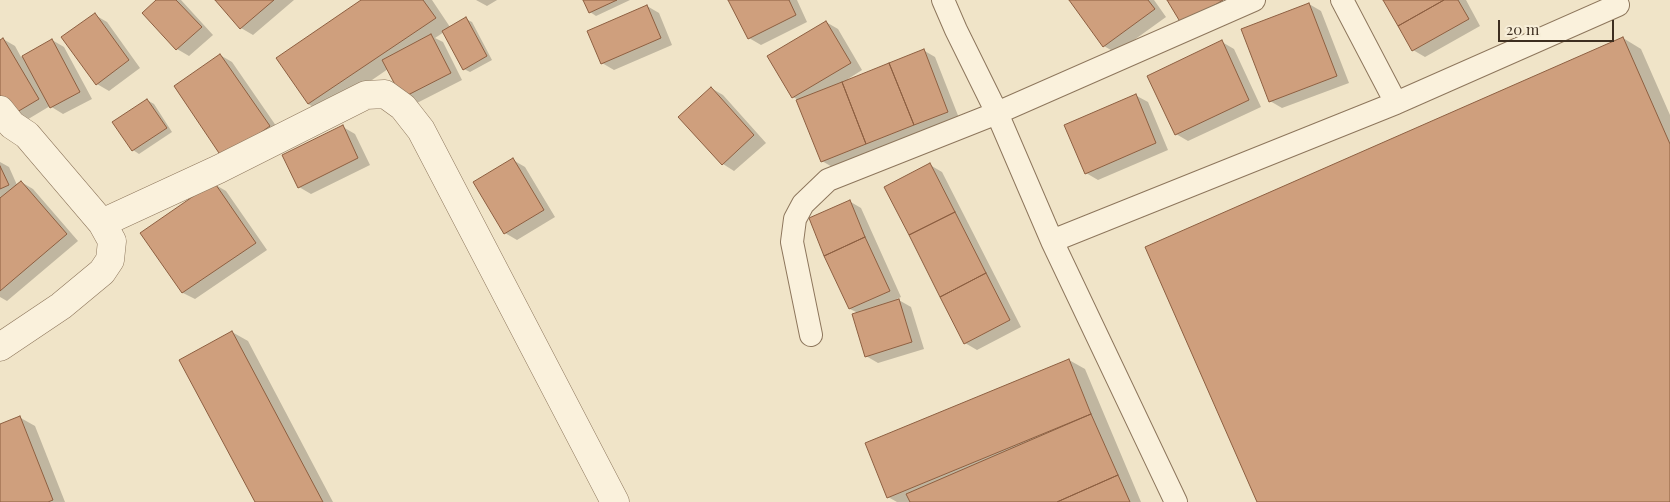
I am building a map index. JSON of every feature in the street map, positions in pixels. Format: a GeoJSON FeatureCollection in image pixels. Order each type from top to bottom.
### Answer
{"type":"FeatureCollection","features":[{"type":"Feature","properties":{"kind":"street"},"geometry":{"type":"LineString","coordinates":[[102,224],[219,169],[366,95],[386,94],[403,107],[421,130],[615,502]]}},
{"type":"Feature","properties":{"kind":"street"},"geometry":{"type":"LineString","coordinates":[[0,110],[12,124],[27,135],[102,224],[112,241],[110,260],[102,272],[61,306],[0,347]]}},
{"type":"Feature","properties":{"kind":"lane"},"geometry":{"type":"LineString","coordinates":[[943,0],[997,113],[1052,240],[1176,502]]}},
{"type":"Feature","properties":{"kind":"lane"},"geometry":{"type":"LineString","coordinates":[[811,335],[792,242],[795,219],[803,204],[828,180],[997,113],[1254,0]]}},
{"type":"Feature","properties":{"kind":"lane"},"geometry":{"type":"LineString","coordinates":[[1342,0],[1396,103]]}},
{"type":"Feature","properties":{"kind":"lane"},"geometry":{"type":"LineString","coordinates":[[1052,240],[1396,103],[1618,5]]}},
{"type":"Feature","properties":{"kind":"building"},"geometry":{"type":"Polygon","coordinates":[[[156,0],[176,0],[202,27],[176,50],[142,13],[156,0]]]}},
{"type":"Feature","properties":{"kind":"building"},"geometry":{"type":"Polygon","coordinates":[[[215,0],[274,0],[240,29],[215,0]]]}},
{"type":"Feature","properties":{"kind":"building"},"geometry":{"type":"Polygon","coordinates":[[[361,0],[423,0],[436,18],[308,104],[276,58],[361,0]]]}},
{"type":"Feature","properties":{"kind":"building"},"geometry":{"type":"Polygon","coordinates":[[[583,0],[617,0],[589,13],[583,0]]]}},
{"type":"Feature","properties":{"kind":"building"},"geometry":{"type":"Polygon","coordinates":[[[728,0],[789,0],[796,15],[748,39],[728,0]]]}},
{"type":"Feature","properties":{"kind":"building"},"geometry":{"type":"Polygon","coordinates":[[[1069,0],[1148,0],[1155,9],[1103,47],[1069,0]]]}},
{"type":"Feature","properties":{"kind":"building"},"geometry":{"type":"Polygon","coordinates":[[[1167,0],[1223,0],[1182,25],[1167,0]]]}},
{"type":"Feature","properties":{"kind":"building"},"geometry":{"type":"Polygon","coordinates":[[[1383,0],[1444,0],[1398,26],[1383,0]]]}},
{"type":"Feature","properties":{"kind":"building"},"geometry":{"type":"Polygon","coordinates":[[[1444,0],[1458,0],[1469,19],[1412,51],[1398,26],[1444,0]]]}},
{"type":"Feature","properties":{"kind":"building"},"geometry":{"type":"Polygon","coordinates":[[[1309,3],[1337,76],[1269,102],[1241,29],[1309,3]]]}},
{"type":"Feature","properties":{"kind":"building"},"geometry":{"type":"Polygon","coordinates":[[[647,5],[661,38],[601,64],[587,31],[647,5]]]}},
{"type":"Feature","properties":{"kind":"building"},"geometry":{"type":"Polygon","coordinates":[[[95,13],[129,60],[96,85],[61,37],[95,13]]]}},
{"type":"Feature","properties":{"kind":"building"},"geometry":{"type":"Polygon","coordinates":[[[466,17],[487,56],[463,70],[442,31],[466,17]]]}},
{"type":"Feature","properties":{"kind":"building"},"geometry":{"type":"Polygon","coordinates":[[[826,21],[851,63],[792,98],[767,56],[826,21]]]}},
{"type":"Feature","properties":{"kind":"building"},"geometry":{"type":"Polygon","coordinates":[[[431,34],[451,73],[402,98],[382,60],[431,34]]]}},
{"type":"Feature","properties":{"kind":"building"},"geometry":{"type":"Polygon","coordinates":[[[1623,37],[1670,144],[1670,502],[1257,502],[1145,247],[1623,37]]]}},
{"type":"Feature","properties":{"kind":"building"},"geometry":{"type":"Polygon","coordinates":[[[3,38],[39,99],[12,115],[0,95],[0,40],[3,38]]]}},
{"type":"Feature","properties":{"kind":"building"},"geometry":{"type":"Polygon","coordinates":[[[52,39],[80,92],[50,108],[22,56],[52,39]]]}},
{"type":"Feature","properties":{"kind":"building"},"geometry":{"type":"Polygon","coordinates":[[[1222,40],[1249,100],[1175,135],[1147,76],[1222,40]]]}},
{"type":"Feature","properties":{"kind":"building"},"geometry":{"type":"Polygon","coordinates":[[[924,49],[948,112],[914,125],[889,63],[924,49]]]}},
{"type":"Feature","properties":{"kind":"building"},"geometry":{"type":"Polygon","coordinates":[[[220,54],[270,126],[223,159],[174,86],[220,54]]]}},
{"type":"Feature","properties":{"kind":"building"},"geometry":{"type":"Polygon","coordinates":[[[889,63],[914,125],[866,144],[842,82],[889,63]]]}},
{"type":"Feature","properties":{"kind":"building"},"geometry":{"type":"Polygon","coordinates":[[[842,82],[866,144],[821,162],[796,100],[842,82]]]}},
{"type":"Feature","properties":{"kind":"building"},"geometry":{"type":"Polygon","coordinates":[[[711,87],[754,135],[722,165],[678,117],[711,87]]]}},
{"type":"Feature","properties":{"kind":"building"},"geometry":{"type":"Polygon","coordinates":[[[1136,94],[1156,143],[1085,174],[1064,125],[1136,94]]]}},
{"type":"Feature","properties":{"kind":"building"},"geometry":{"type":"Polygon","coordinates":[[[147,99],[167,128],[132,151],[112,122],[147,99]]]}},
{"type":"Feature","properties":{"kind":"building"},"geometry":{"type":"Polygon","coordinates":[[[343,125],[358,158],[298,188],[282,155],[343,125]]]}},
{"type":"Feature","properties":{"kind":"building"},"geometry":{"type":"Polygon","coordinates":[[[513,158],[544,210],[504,234],[473,182],[513,158]]]}},
{"type":"Feature","properties":{"kind":"building"},"geometry":{"type":"Polygon","coordinates":[[[930,163],[955,212],[909,235],[884,187],[930,163]]]}},
{"type":"Feature","properties":{"kind":"building"},"geometry":{"type":"Polygon","coordinates":[[[0,166],[9,185],[0,189],[0,166]]]}},
{"type":"Feature","properties":{"kind":"building"},"geometry":{"type":"Polygon","coordinates":[[[21,181],[67,234],[0,291],[0,198],[21,181]]]}},
{"type":"Feature","properties":{"kind":"building"},"geometry":{"type":"Polygon","coordinates":[[[214,182],[256,243],[182,293],[140,233],[214,182]]]}},
{"type":"Feature","properties":{"kind":"building"},"geometry":{"type":"Polygon","coordinates":[[[850,200],[865,237],[824,256],[809,218],[850,200]]]}},
{"type":"Feature","properties":{"kind":"building"},"geometry":{"type":"Polygon","coordinates":[[[955,212],[986,273],[940,297],[909,235],[955,212]]]}},
{"type":"Feature","properties":{"kind":"building"},"geometry":{"type":"Polygon","coordinates":[[[865,237],[890,291],[849,309],[824,256],[865,237]]]}},
{"type":"Feature","properties":{"kind":"building"},"geometry":{"type":"Polygon","coordinates":[[[986,273],[1010,320],[964,344],[940,297],[986,273]]]}},
{"type":"Feature","properties":{"kind":"building"},"geometry":{"type":"Polygon","coordinates":[[[899,299],[912,342],[865,357],[852,314],[899,299]]]}},
{"type":"Feature","properties":{"kind":"building"},"geometry":{"type":"Polygon","coordinates":[[[232,331],[323,502],[255,502],[179,360],[232,331]]]}},
{"type":"Feature","properties":{"kind":"building"},"geometry":{"type":"Polygon","coordinates":[[[1069,359],[1091,414],[887,498],[865,443],[1069,359]]]}},
{"type":"Feature","properties":{"kind":"building"},"geometry":{"type":"Polygon","coordinates":[[[1091,414],[1118,475],[1057,502],[910,502],[906,494],[1091,414]]]}},
{"type":"Feature","properties":{"kind":"building"},"geometry":{"type":"Polygon","coordinates":[[[20,416],[53,500],[48,502],[0,502],[0,424],[20,416]]]}},
{"type":"Feature","properties":{"kind":"building"},"geometry":{"type":"Polygon","coordinates":[[[1118,475],[1130,502],[1057,502],[1118,475]]]}}]}
